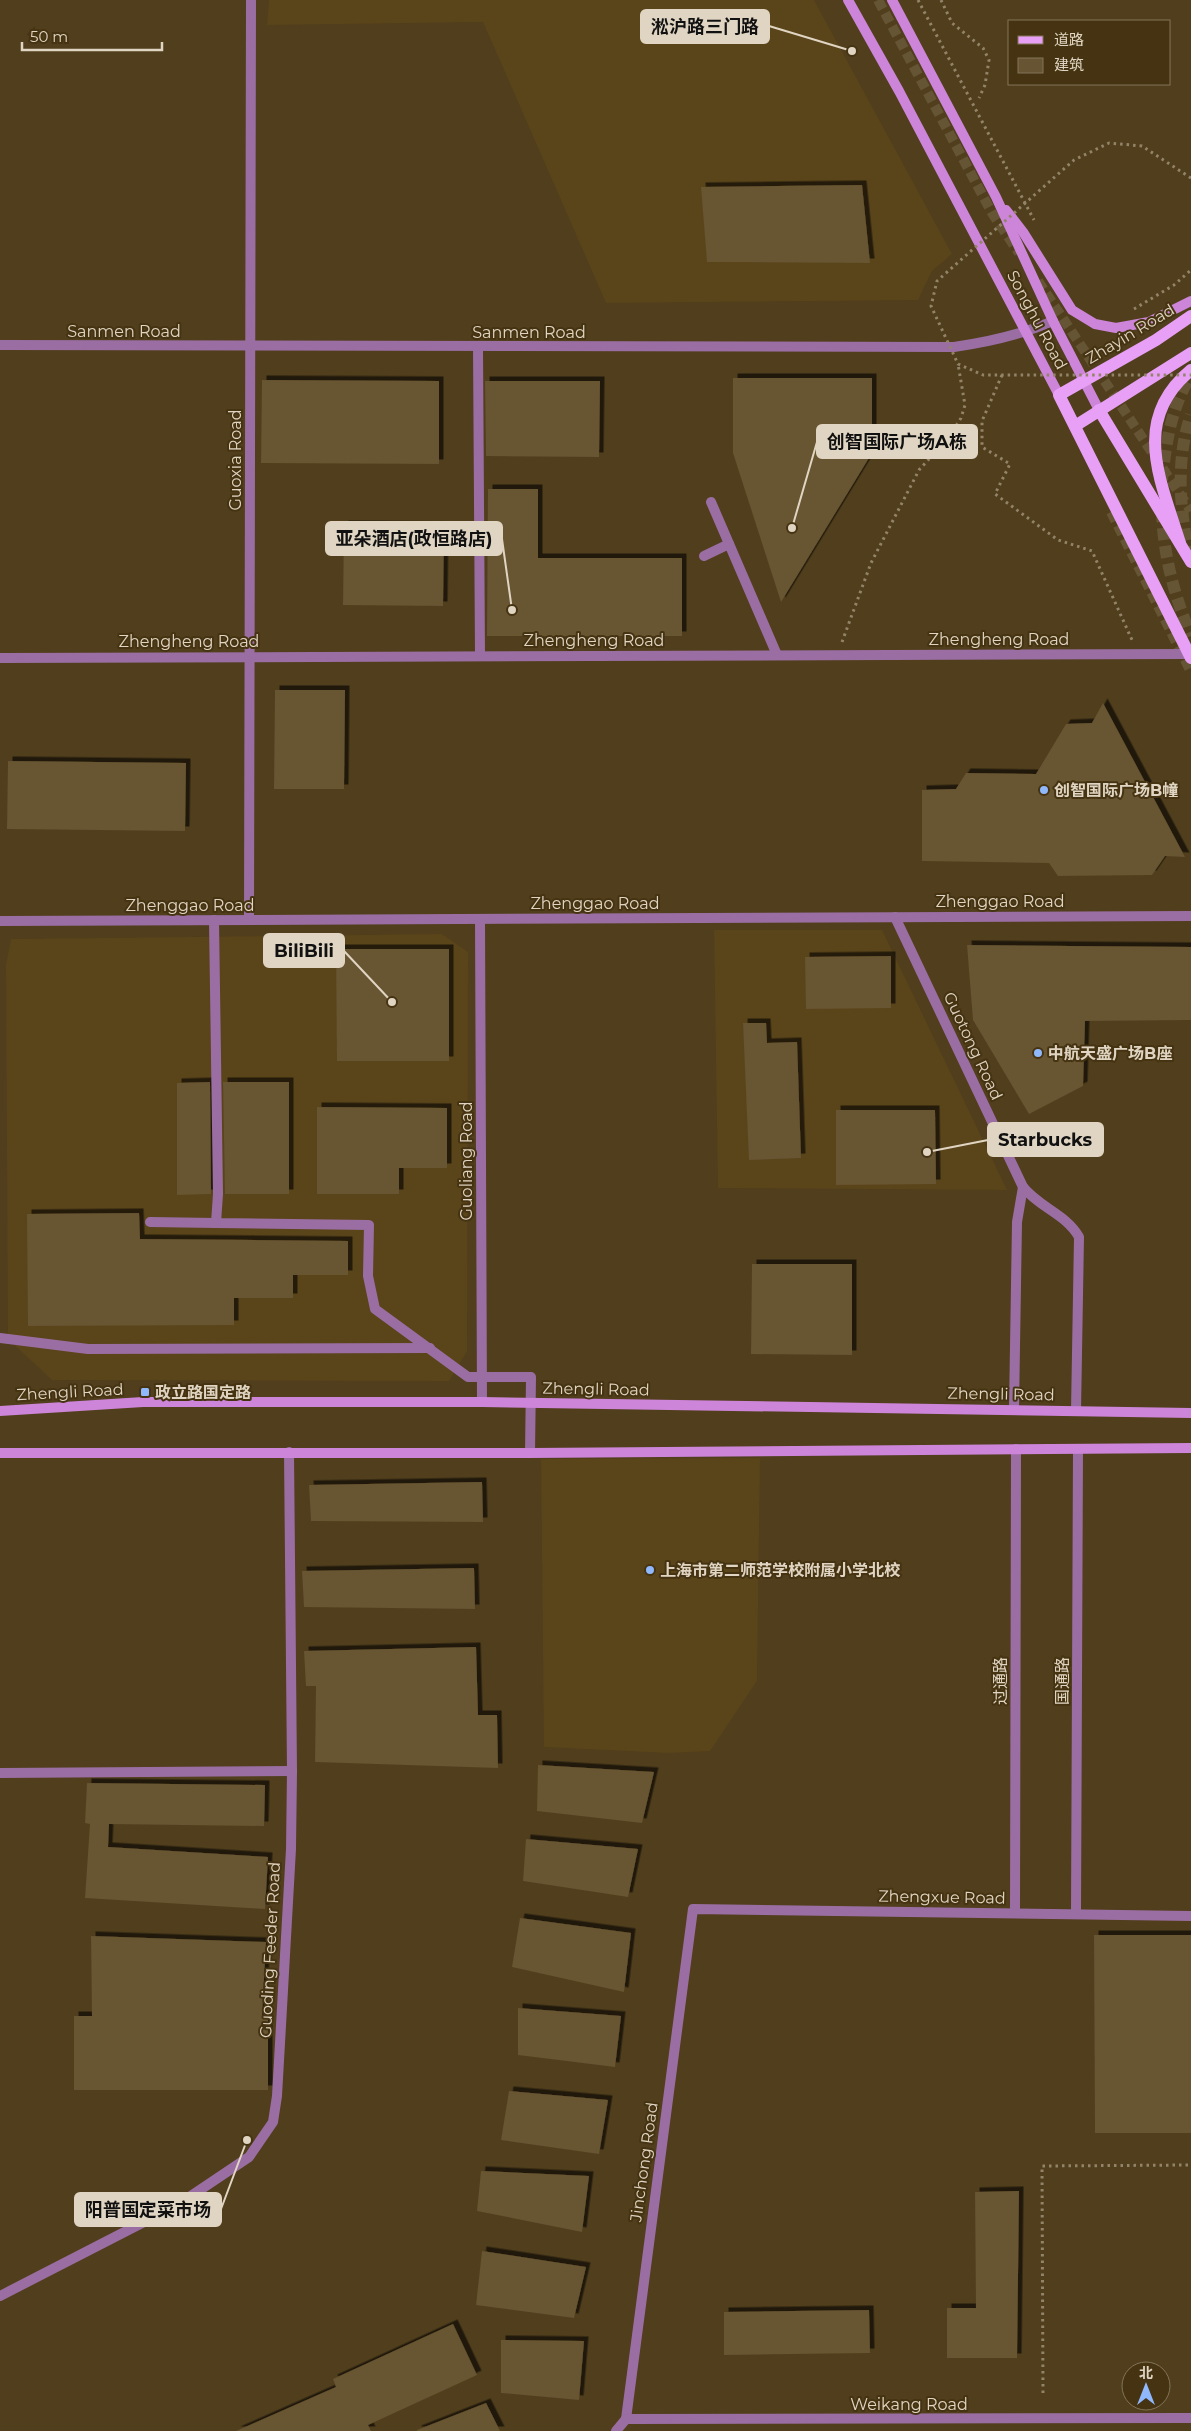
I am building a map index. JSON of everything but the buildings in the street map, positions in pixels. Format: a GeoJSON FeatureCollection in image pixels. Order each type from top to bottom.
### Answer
{"type":"FeatureCollection","features":[{"type":"Feature","properties":{"kind":"main road","name":"Songhu Road"},"geometry":{"type":"LineString","coordinates":[[848,0],[900,91],[1059,395],[1190,656]]}},
{"type":"Feature","properties":{"kind":"main road","name":"Songhu Road"},"geometry":{"type":"LineString","coordinates":[[892,0],[996,197],[1082,380],[1191,562]]}},
{"type":"Feature","properties":{"kind":"main road"},"geometry":{"type":"LineString","coordinates":[[996,197],[1023,232],[1072,310],[1094,324],[1116,328],[1149,322],[1191,301]]}},
{"type":"Feature","properties":{"kind":"main road","name":"Zhayin Road"},"geometry":{"type":"LineString","coordinates":[[1059,395],[1082,380],[1156,340],[1191,316]]}},
{"type":"Feature","properties":{"kind":"main road"},"geometry":{"type":"LineString","coordinates":[[1075,426],[1164,372],[1191,353]]}},
{"type":"Feature","properties":{"kind":"main road"},"geometry":{"type":"LineString","coordinates":[[1180,543],[1157,468],[1154,440],[1160,407],[1178,381],[1191,370]]}},
{"type":"Feature","properties":{"kind":"main road","name":"Zhengli Road"},"geometry":{"type":"LineString","coordinates":[[0,1411],[143,1402],[482,1402],[1191,1413]]}},
{"type":"Feature","properties":{"kind":"main road"},"geometry":{"type":"LineString","coordinates":[[0,1453],[530,1453],[1191,1448]]}},
{"type":"Feature","properties":{"kind":"street","name":"Guoxia Road"},"geometry":{"type":"LineString","coordinates":[[249,920],[251,0]]}},
{"type":"Feature","properties":{"kind":"street","name":"Sanmen Road"},"geometry":{"type":"LineString","coordinates":[[0,345],[954,347],[1025,333],[1053,321]]}},
{"type":"Feature","properties":{"kind":"street"},"geometry":{"type":"LineString","coordinates":[[478,347],[480,655]]}},
{"type":"Feature","properties":{"kind":"street"},"geometry":{"type":"LineString","coordinates":[[1164,372],[1191,360]]}},
{"type":"Feature","properties":{"kind":"street"},"geometry":{"type":"LineString","coordinates":[[711,502],[777,654]]}},
{"type":"Feature","properties":{"kind":"street"},"geometry":{"type":"LineString","coordinates":[[704,556],[729,544]]}},
{"type":"Feature","properties":{"kind":"street","name":"Zhengheng Road"},"geometry":{"type":"LineString","coordinates":[[0,658],[777,654],[1139,654],[1190,656]]}},
{"type":"Feature","properties":{"kind":"street","name":"Zhenggao Road"},"geometry":{"type":"LineString","coordinates":[[0,921],[1191,916]]}},
{"type":"Feature","properties":{"kind":"street","name":"Guotong Road"},"geometry":{"type":"LineString","coordinates":[[896,917],[1023,1187],[1033,1200],[1063,1218],[1074,1228],[1079,1237],[1076,1411]]}},
{"type":"Feature","properties":{"kind":"street","name":"Guoliang Road"},"geometry":{"type":"LineString","coordinates":[[480,919],[482,1402]]}},
{"type":"Feature","properties":{"kind":"street"},"geometry":{"type":"LineString","coordinates":[[214,920],[218,1194],[216,1223]]}},
{"type":"Feature","properties":{"kind":"street"},"geometry":{"type":"LineString","coordinates":[[1014,1409],[1017,1222],[1023,1187]]}},
{"type":"Feature","properties":{"kind":"street"},"geometry":{"type":"LineString","coordinates":[[150,1222],[369,1225],[368,1276],[375,1309],[468,1377],[531,1377],[530,1453]]}},
{"type":"Feature","properties":{"kind":"street"},"geometry":{"type":"LineString","coordinates":[[0,1338],[88,1349],[430,1348]]}},
{"type":"Feature","properties":{"kind":"street","name":"过通路"},"geometry":{"type":"LineString","coordinates":[[1015,1913],[1016,1449]]}},
{"type":"Feature","properties":{"kind":"street","name":"国通路"},"geometry":{"type":"LineString","coordinates":[[1076,1914],[1078,1449]]}},
{"type":"Feature","properties":{"kind":"street","name":"Guoding Feeder Road"},"geometry":{"type":"LineString","coordinates":[[0,2296],[180,2204],[249,2157],[273,2122],[277,2096],[290,1849],[292,1771],[289,1452]]}},
{"type":"Feature","properties":{"kind":"street"},"geometry":{"type":"LineString","coordinates":[[0,1773],[292,1771]]}},
{"type":"Feature","properties":{"kind":"street","name":"Zhengxue Road"},"geometry":{"type":"LineString","coordinates":[[694,1909],[1191,1916]]}},
{"type":"Feature","properties":{"kind":"street","name":"Jinchong Road"},"geometry":{"type":"LineString","coordinates":[[626,2419],[694,1909]]}},
{"type":"Feature","properties":{"kind":"street","name":"Weikang Road"},"geometry":{"type":"LineString","coordinates":[[626,2419],[1191,2418]]}},
{"type":"Feature","properties":{"kind":"street"},"geometry":{"type":"LineString","coordinates":[[616,2431],[626,2419]]}},
{"type":"Feature","properties":{"kind":"street"},"geometry":{"type":"LineString","coordinates":[[1040,2419],[1040,2431]]}},
{"type":"Feature","properties":{"kind":"path"},"geometry":{"type":"LineString","coordinates":[[918,0],[1038,229]]}},
{"type":"Feature","properties":{"kind":"path"},"geometry":{"type":"LineString","coordinates":[[941,0],[952,23],[983,48],[989,60],[985,85],[979,98]]}},
{"type":"Feature","properties":{"kind":"path"},"geometry":{"type":"LineString","coordinates":[[837,654],[871,563],[919,470],[949,437],[961,418],[965,405],[958,364],[931,306],[937,281],[1074,160],[1109,144],[1142,146],[1191,178]]}},
{"type":"Feature","properties":{"kind":"path"},"geometry":{"type":"LineString","coordinates":[[1130,310],[1174,285],[1191,270]]}},
{"type":"Feature","properties":{"kind":"path"},"geometry":{"type":"LineString","coordinates":[[958,364],[983,375],[1191,375]]}},
{"type":"Feature","properties":{"kind":"path"},"geometry":{"type":"LineString","coordinates":[[1002,375],[982,422],[982,447],[1010,464],[995,494],[1058,540],[1092,551],[1139,654]]}},
{"type":"Feature","properties":{"kind":"path"},"geometry":{"type":"LineString","coordinates":[[1043,2394],[1042,2166],[1191,2165]]}},
{"type":"Feature","properties":{"kind":"shaded area"},"geometry":{"type":"Polygon","coordinates":[[[269,0],[814,0],[952,254],[932,271],[918,300],[606,303],[483,22],[267,25],[269,0]]]}},
{"type":"Feature","properties":{"kind":"shaded area"},"geometry":{"type":"Polygon","coordinates":[[[714,930],[882,930],[1007,1190],[718,1188],[714,930]]]}},
{"type":"Feature","properties":{"kind":"shaded area"},"geometry":{"type":"Polygon","coordinates":[[[442,934],[468,952],[467,1351],[449,1381],[52,1380],[8,1339],[6,965],[11,939],[442,934]]]}},
{"type":"Feature","properties":{"kind":"shaded area","name":"上海市第二师范学校附属小学北校"},"geometry":{"type":"Polygon","coordinates":[[[760,1458],[757,1681],[710,1751],[670,1753],[544,1747],[541,1459],[760,1458]]]}},
{"type":"Feature","properties":{"kind":"tunnel"},"geometry":{"type":"LineString","coordinates":[[878,0],[992,213],[1019,253]]}},
{"type":"Feature","properties":{"kind":"tunnel"},"geometry":{"type":"LineString","coordinates":[[1038,281],[1191,511]]}},
{"type":"Feature","properties":{"kind":"tunnel"},"geometry":{"type":"LineString","coordinates":[[1162,480],[1170,426],[1184,387],[1191,375]]}},
{"type":"Feature","properties":{"kind":"tunnel"},"geometry":{"type":"LineString","coordinates":[[1190,558],[1182,505],[1181,468],[1186,432],[1191,415]]}},
{"type":"Feature","properties":{"kind":"tunnel"},"geometry":{"type":"LineString","coordinates":[[1162,510],[1170,574],[1191,636]]}},
{"type":"Feature","properties":{"kind":"tunnel"},"geometry":{"type":"LineString","coordinates":[[1111,512],[1191,672]]}},
{"type":"Feature","properties":{"kind":"place","name":"淞沪路三门路"},"geometry":{"type":"Point","coordinates":[852,51]}},
{"type":"Feature","properties":{"kind":"place","name":"创智国际广场A栋"},"geometry":{"type":"Point","coordinates":[792,528]}},
{"type":"Feature","properties":{"kind":"place","name":"亚朵酒店(政恒路店)"},"geometry":{"type":"Point","coordinates":[512,610]}},
{"type":"Feature","properties":{"kind":"place","name":"创智国际广场B幢"},"geometry":{"type":"Point","coordinates":[1044,790]}},
{"type":"Feature","properties":{"kind":"place","name":"BiliBili"},"geometry":{"type":"Point","coordinates":[392,1002]}},
{"type":"Feature","properties":{"kind":"place","name":"中航天盛广场B座"},"geometry":{"type":"Point","coordinates":[1038,1053]}},
{"type":"Feature","properties":{"kind":"place","name":"Starbucks"},"geometry":{"type":"Point","coordinates":[927,1152]}},
{"type":"Feature","properties":{"kind":"place","name":"政立路国定路"},"geometry":{"type":"Point","coordinates":[145,1392]}},
{"type":"Feature","properties":{"kind":"place","name":"上海市第二师范学校附属小学北校"},"geometry":{"type":"Point","coordinates":[650,1570]}},
{"type":"Feature","properties":{"kind":"place","name":"阳普国定菜市场"},"geometry":{"type":"Point","coordinates":[247,2140]}}]}
